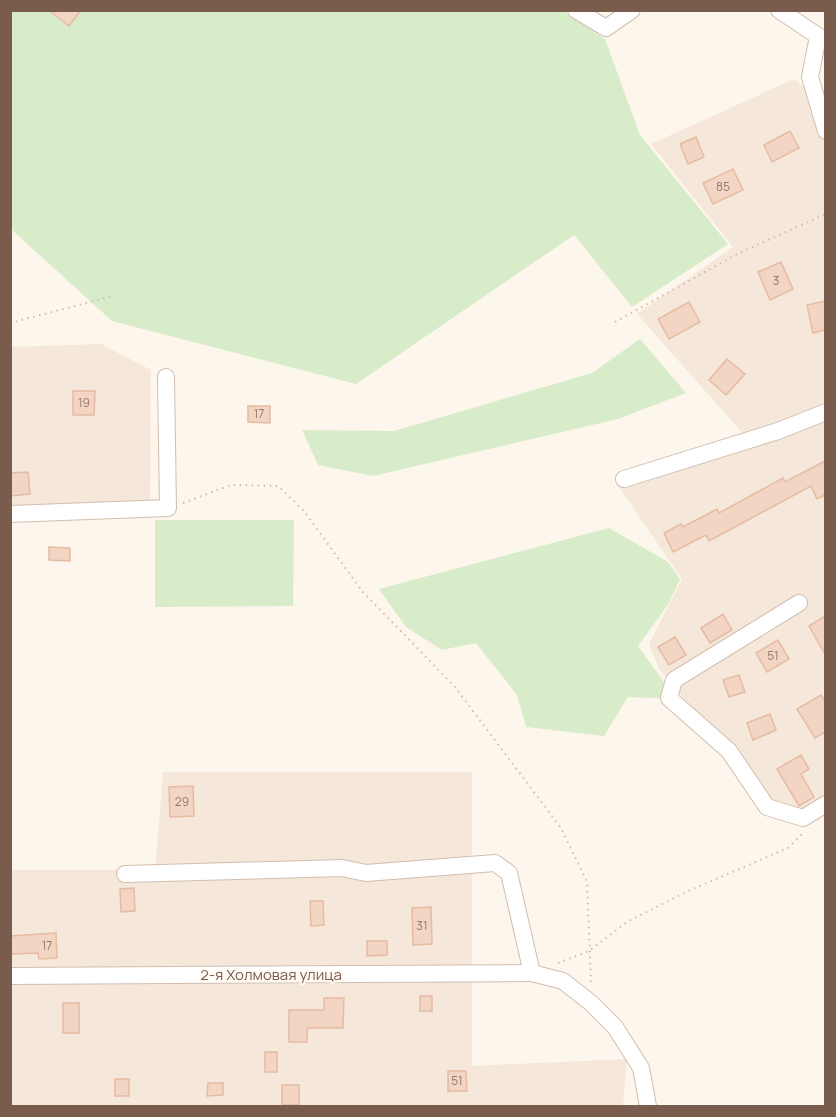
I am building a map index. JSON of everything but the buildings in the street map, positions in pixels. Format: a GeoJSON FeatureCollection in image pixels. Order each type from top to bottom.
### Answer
{"type":"FeatureCollection","features":[{"type":"Feature","properties":{"kind":"street"},"geometry":{"type":"LineString","coordinates":[[576,10],[606,28],[632,10]]}},
{"type":"Feature","properties":{"kind":"street"},"geometry":{"type":"LineString","coordinates":[[778,10],[818,36],[810,77],[825,131]]}},
{"type":"Feature","properties":{"kind":"street"},"geometry":{"type":"LineString","coordinates":[[10,514],[168,508],[166,377]]}},
{"type":"Feature","properties":{"kind":"street"},"geometry":{"type":"LineString","coordinates":[[624,479],[778,431],[825,412]]}},
{"type":"Feature","properties":{"kind":"street"},"geometry":{"type":"LineString","coordinates":[[799,603],[674,680],[669,698],[729,752],[767,807],[805,824],[825,804]]}},
{"type":"Feature","properties":{"kind":"street"},"geometry":{"type":"LineString","coordinates":[[125,874],[342,868],[366,873],[495,863],[509,873],[532,973]]}},
{"type":"Feature","properties":{"kind":"street","name":"2-я Холмовая улица"},"geometry":{"type":"LineString","coordinates":[[10,976],[532,973],[563,981],[591,1003],[615,1027],[641,1068],[648,1107]]}},
{"type":"Feature","properties":{"kind":"path"},"geometry":{"type":"LineString","coordinates":[[615,322],[739,253],[825,214]]}},
{"type":"Feature","properties":{"kind":"path"},"geometry":{"type":"LineString","coordinates":[[10,322],[113,296]]}},
{"type":"Feature","properties":{"kind":"path"},"geometry":{"type":"LineString","coordinates":[[168,508],[231,485],[278,486],[304,511],[362,591],[455,687],[561,828],[587,882],[591,1003]]}},
{"type":"Feature","properties":{"kind":"path"},"geometry":{"type":"LineString","coordinates":[[532,973],[589,951],[627,922],[687,891],[788,848],[805,824]]}},
{"type":"Feature","properties":{"kind":"shaded area"},"geometry":{"type":"Polygon","coordinates":[[[794,79],[826,106],[825,804],[790,823],[659,669],[649,644],[682,579],[616,483],[753,445],[637,314],[733,247],[651,144],[794,79]]]}},
{"type":"Feature","properties":{"kind":"shaded area"},"geometry":{"type":"Polygon","coordinates":[[[101,344],[151,370],[150,504],[11,505],[10,347],[101,344]]]}},
{"type":"Feature","properties":{"kind":"shaded area"},"geometry":{"type":"Polygon","coordinates":[[[163,772],[472,772],[472,1066],[627,1059],[623,1106],[11,1106],[10,870],[155,870],[163,772]]]}},
{"type":"Feature","properties":{"kind":"green space"},"geometry":{"type":"Polygon","coordinates":[[[10,11],[563,11],[605,39],[640,135],[728,244],[632,307],[574,235],[356,384],[112,321],[11,231],[10,11]]]}},
{"type":"Feature","properties":{"kind":"green space"},"geometry":{"type":"Polygon","coordinates":[[[640,339],[686,393],[618,419],[373,476],[318,465],[302,430],[394,431],[592,373],[640,339]]]}},
{"type":"Feature","properties":{"kind":"green space"},"geometry":{"type":"Polygon","coordinates":[[[155,520],[294,520],[293,606],[155,607],[155,520]]]}},
{"type":"Feature","properties":{"kind":"green space"},"geometry":{"type":"Polygon","coordinates":[[[609,528],[668,562],[680,579],[669,603],[638,646],[676,699],[628,697],[604,736],[526,727],[517,695],[476,643],[442,650],[406,627],[379,589],[609,528]]]}}]}
